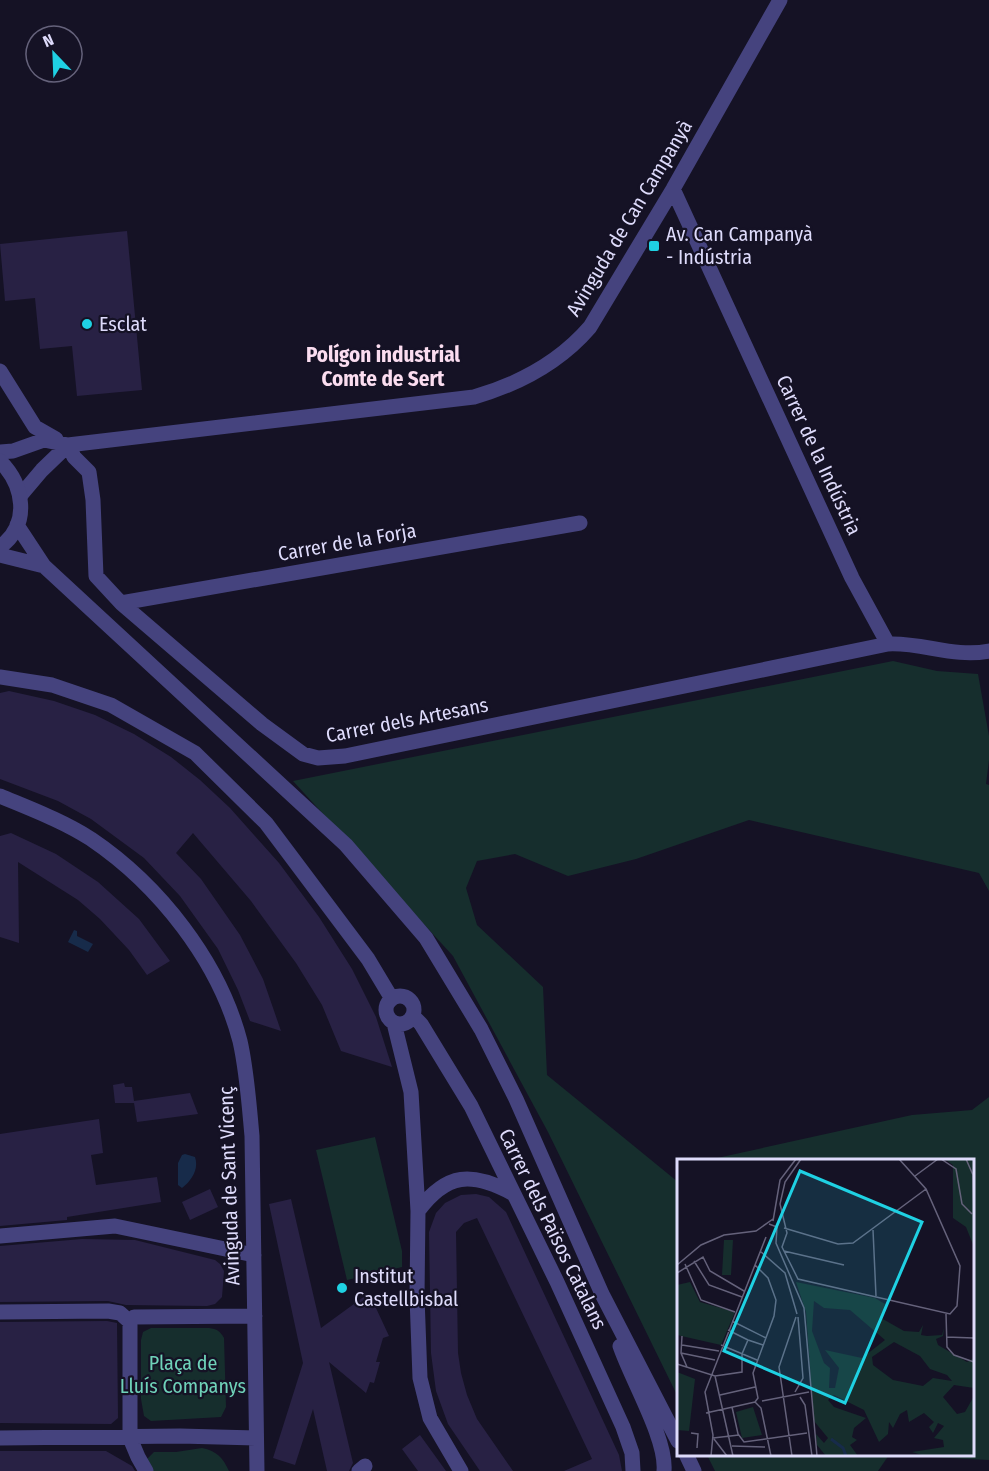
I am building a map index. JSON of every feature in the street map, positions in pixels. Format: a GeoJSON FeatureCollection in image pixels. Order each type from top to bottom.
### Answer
{"type":"FeatureCollection","features":[{"type":"Feature","properties":{"kind":"street","name":"Avinguda de Can Campanyà"},"geometry":{"type":"LineString","coordinates":[[0,452],[13,451],[44,440],[68,446],[474,397],[504,388],[529,376],[577,342],[590,327],[673,189],[780,0]]}},
{"type":"Feature","properties":{"kind":"street","name":"Carrer de la Indústria"},"geometry":{"type":"LineString","coordinates":[[673,189],[852,578],[888,644]]}},
{"type":"Feature","properties":{"kind":"street"},"geometry":{"type":"LineString","coordinates":[[0,371],[35,427],[68,446],[42,470],[20,496]]}},
{"type":"Feature","properties":{"kind":"street","name":"Carrer dels Artesans"},"geometry":{"type":"LineString","coordinates":[[68,446],[74,457],[89,472],[93,500],[96,576],[121,603],[262,724],[303,754],[318,758],[345,756],[888,644]]}},
{"type":"Feature","properties":{"kind":"street"},"geometry":{"type":"LineString","coordinates":[[0,460],[11,472],[20,496],[20,518],[10,538],[0,547]]}},
{"type":"Feature","properties":{"kind":"street","name":"Carrer de la Forja"},"geometry":{"type":"LineString","coordinates":[[121,603],[580,523]]}},
{"type":"Feature","properties":{"kind":"street"},"geometry":{"type":"LineString","coordinates":[[17,525],[44,566],[346,846],[426,938],[482,1029],[516,1099],[602,1294],[677,1439]]}},
{"type":"Feature","properties":{"kind":"street"},"geometry":{"type":"LineString","coordinates":[[0,555],[44,566]]}},
{"type":"Feature","properties":{"kind":"street"},"geometry":{"type":"LineString","coordinates":[[888,644],[902,643],[965,654],[989,651]]}},
{"type":"Feature","properties":{"kind":"street"},"geometry":{"type":"LineString","coordinates":[[0,677],[52,685],[111,705],[195,753],[267,823],[368,959],[392,999]]}},
{"type":"Feature","properties":{"kind":"street","name":"Avinguda de Sant Vicenç"},"geometry":{"type":"LineString","coordinates":[[0,796],[46,815],[90,839],[128,868],[155,893],[184,929],[207,965],[226,1002],[240,1041],[247,1082],[252,1136],[257,1471]]}},
{"type":"Feature","properties":{"kind":"street"},"geometry":{"type":"LineString","coordinates":[[394,1023],[407,1023],[413,1016],[414,1007],[410,999],[401,996],[392,999],[387,1005],[386,1014],[394,1023],[411,1092],[418,1211],[417,1297],[420,1378],[430,1418],[461,1471]]}},
{"type":"Feature","properties":{"kind":"street","name":"Carrer dels Països Catalans"},"geometry":{"type":"LineString","coordinates":[[413,1016],[421,1024],[471,1106],[557,1282],[623,1427],[633,1453],[633,1471]]}},
{"type":"Feature","properties":{"kind":"street"},"geometry":{"type":"LineString","coordinates":[[418,1211],[440,1187],[452,1182],[481,1179],[512,1193]]}},
{"type":"Feature","properties":{"kind":"street"},"geometry":{"type":"LineString","coordinates":[[0,1236],[115,1226],[254,1255]]}},
{"type":"Feature","properties":{"kind":"street"},"geometry":{"type":"LineString","coordinates":[[602,1294],[623,1355],[665,1460],[664,1471]]}},
{"type":"Feature","properties":{"kind":"street"},"geometry":{"type":"LineString","coordinates":[[0,1312],[108,1311],[120,1313],[130,1322]]}},
{"type":"Feature","properties":{"kind":"street"},"geometry":{"type":"LineString","coordinates":[[146,1471],[130,1438],[130,1322],[134,1317],[255,1316]]}},
{"type":"Feature","properties":{"kind":"street"},"geometry":{"type":"LineString","coordinates":[[0,1438],[180,1436],[256,1438]]}},
{"type":"Feature","properties":{"kind":"street"},"geometry":{"type":"LineString","coordinates":[[686,1456],[694,1471]]}},
{"type":"Feature","properties":{"kind":"green space"},"geometry":{"type":"Polygon","coordinates":[[[893,661],[937,671],[978,674],[989,736],[986,784],[989,785],[989,891],[979,873],[749,820],[636,859],[568,876],[515,854],[477,861],[466,888],[477,925],[543,987],[547,1075],[677,1181],[677,1395],[548,1132],[453,956],[293,781],[893,661]]]}},
{"type":"Feature","properties":{"kind":"green space"},"geometry":{"type":"Polygon","coordinates":[[[989,1097],[989,1460],[911,1456],[974,1456],[974,1159],[713,1159],[912,1115],[972,1110],[989,1097]]]}},
{"type":"Feature","properties":{"kind":"green space","name":"Institut Castellbisbal"},"geometry":{"type":"Polygon","coordinates":[[[375,1137],[402,1251],[402,1267],[347,1280],[316,1150],[375,1137]]]}},
{"type":"Feature","properties":{"kind":"green space","name":"Plaça de Lluís Companys"},"geometry":{"type":"Polygon","coordinates":[[[151,1328],[209,1328],[221,1334],[224,1338],[226,1407],[221,1417],[151,1421],[144,1416],[141,1399],[141,1340],[143,1332],[151,1328]]]}},
{"type":"Feature","properties":{"kind":"green space"},"geometry":{"type":"Polygon","coordinates":[[[202,1448],[219,1456],[229,1471],[153,1471],[147,1459],[154,1452],[176,1452],[202,1448]]]}},
{"type":"Feature","properties":{"kind":"green space"},"geometry":{"type":"Polygon","coordinates":[[[708,1456],[888,1456],[878,1471],[715,1471],[708,1456]]]}},
{"type":"Feature","properties":{"kind":"water"},"geometry":{"type":"Polygon","coordinates":[[[74,930],[77,931],[77,936],[93,944],[88,952],[68,942],[74,930]]]}},
{"type":"Feature","properties":{"kind":"water"},"geometry":{"type":"Polygon","coordinates":[[[185,1154],[195,1157],[196,1166],[192,1178],[182,1188],[178,1185],[178,1163],[185,1154]]]}},
{"type":"Feature","properties":{"kind":"building","name":"Esclat"},"geometry":{"type":"Polygon","coordinates":[[[127,231],[142,390],[77,396],[72,346],[40,349],[35,298],[5,301],[0,244],[127,231]]]}},
{"type":"Feature","properties":{"kind":"building"},"geometry":{"type":"Polygon","coordinates":[[[9,691],[54,701],[95,715],[134,734],[171,757],[230,808],[279,863],[319,917],[352,969],[376,1017],[392,1067],[341,1051],[322,1005],[296,963],[251,901],[193,833],[176,853],[201,879],[240,935],[263,979],[281,1031],[250,1021],[218,949],[180,896],[144,858],[91,819],[58,801],[0,779],[0,693],[9,691]]]}},
{"type":"Feature","properties":{"kind":"building"},"geometry":{"type":"Polygon","coordinates":[[[11,833],[56,854],[98,882],[139,919],[170,961],[147,975],[129,950],[100,919],[78,900],[18,862],[19,943],[0,937],[0,836],[11,833]]]}},
{"type":"Feature","properties":{"kind":"building"},"geometry":{"type":"Polygon","coordinates":[[[124,1083],[125,1087],[132,1087],[134,1101],[190,1093],[198,1114],[137,1122],[134,1103],[115,1103],[113,1085],[124,1083]]]}},
{"type":"Feature","properties":{"kind":"building"},"geometry":{"type":"Polygon","coordinates":[[[99,1119],[103,1153],[91,1155],[96,1185],[157,1177],[161,1202],[67,1217],[67,1220],[0,1226],[0,1134],[99,1119]]]}},
{"type":"Feature","properties":{"kind":"building"},"geometry":{"type":"Polygon","coordinates":[[[210,1189],[218,1207],[190,1220],[182,1202],[210,1189]]]}},
{"type":"Feature","properties":{"kind":"building"},"geometry":{"type":"Polygon","coordinates":[[[476,1194],[489,1197],[506,1212],[619,1455],[622,1471],[564,1471],[592,1459],[477,1218],[464,1223],[456,1232],[458,1353],[467,1395],[477,1419],[513,1471],[480,1471],[448,1424],[436,1391],[431,1353],[429,1232],[436,1213],[445,1203],[461,1195],[476,1194]]]}},
{"type":"Feature","properties":{"kind":"building"},"geometry":{"type":"Polygon","coordinates":[[[291,1199],[321,1328],[369,1293],[389,1336],[383,1338],[376,1362],[380,1362],[374,1383],[370,1382],[366,1393],[329,1362],[353,1463],[349,1471],[327,1471],[313,1409],[295,1465],[273,1458],[303,1363],[269,1204],[291,1199]]]}},
{"type":"Feature","properties":{"kind":"building"},"geometry":{"type":"Polygon","coordinates":[[[82,1239],[135,1240],[215,1260],[224,1271],[222,1297],[215,1304],[207,1306],[126,1305],[108,1301],[0,1302],[0,1246],[82,1239]]]}},
{"type":"Feature","properties":{"kind":"building"},"geometry":{"type":"Polygon","coordinates":[[[107,1321],[117,1323],[118,1418],[111,1424],[0,1423],[0,1322],[107,1321]]]}},
{"type":"Feature","properties":{"kind":"building"},"geometry":{"type":"Polygon","coordinates":[[[420,1435],[446,1471],[418,1471],[402,1449],[420,1435]]]}},
{"type":"Feature","properties":{"kind":"building"},"geometry":{"type":"Polygon","coordinates":[[[0,1451],[106,1451],[132,1466],[135,1471],[0,1471],[0,1451]]]}},
{"type":"Feature","properties":{"kind":"place","name":"Av. Can Campanyà - Indústria"},"geometry":{"type":"Point","coordinates":[654,246]}},
{"type":"Feature","properties":{"kind":"place","name":"Esclat"},"geometry":{"type":"Point","coordinates":[87,324]}},
{"type":"Feature","properties":{"kind":"place","name":"Institut Castellbisbal"},"geometry":{"type":"Point","coordinates":[342,1288]}},
{"type":"Feature","properties":{"kind":"district","name":"Polígon industrial Comte de Sert"},"geometry":{"type":"Point","coordinates":[383,367]}}]}
